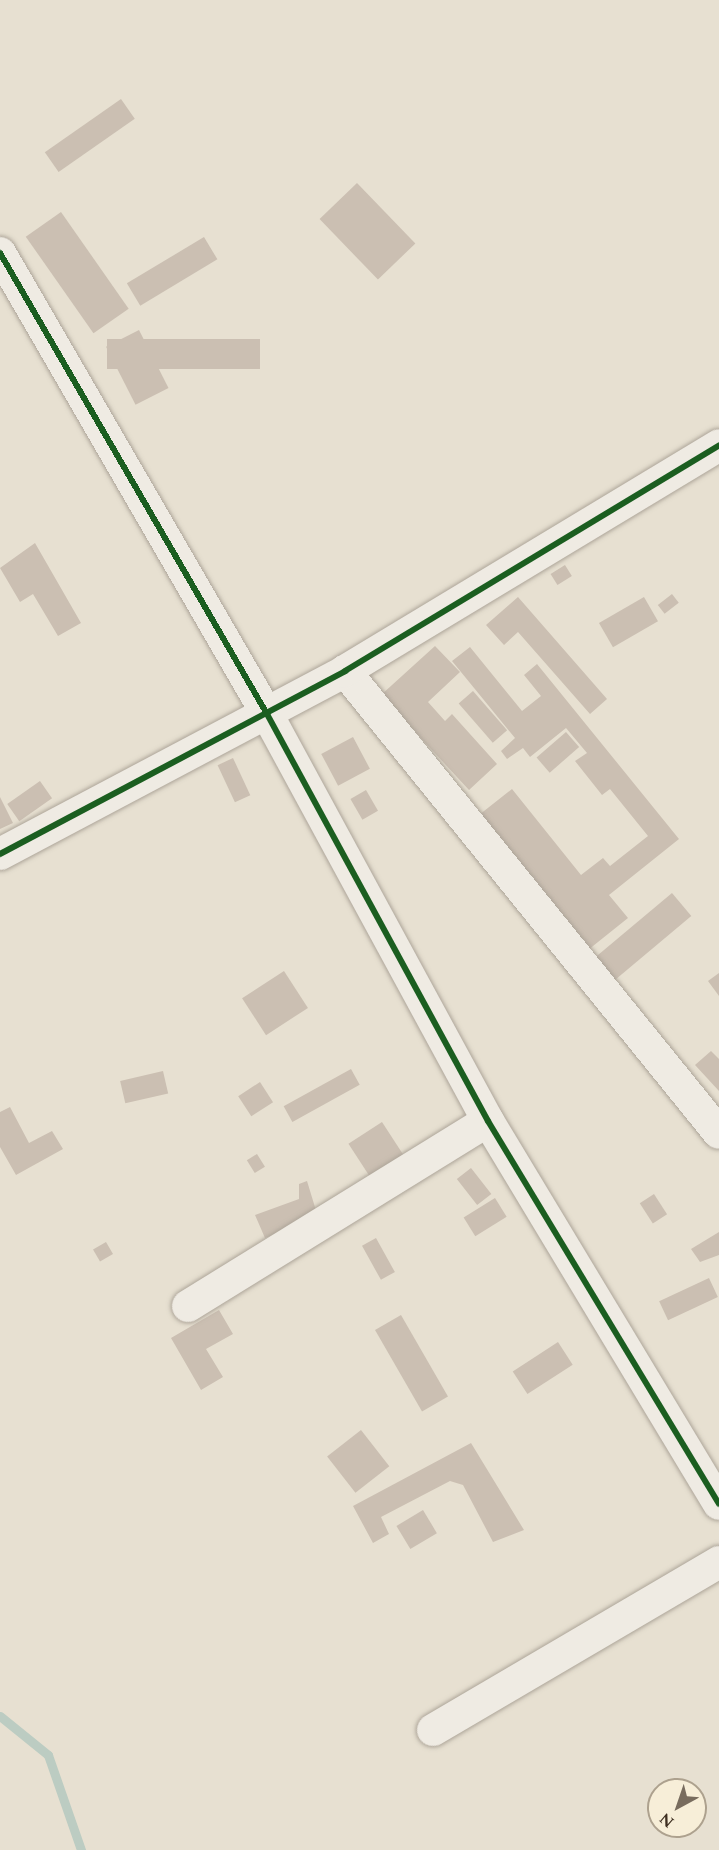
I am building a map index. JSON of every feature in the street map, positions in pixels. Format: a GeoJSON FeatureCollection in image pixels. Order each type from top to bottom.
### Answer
{"type":"FeatureCollection","features":[{"type":"Feature","properties":{"kind":"street"},"geometry":{"type":"LineString","coordinates":[[0,253],[267,714],[488,1121],[717,1493]]}},
{"type":"Feature","properties":{"kind":"street"},"geometry":{"type":"LineString","coordinates":[[0,854],[345,671],[719,445]]}},
{"type":"Feature","properties":{"kind":"street"},"geometry":{"type":"LineString","coordinates":[[345,671],[719,1133]]}},
{"type":"Feature","properties":{"kind":"street"},"geometry":{"type":"LineString","coordinates":[[188,1306],[488,1121]]}},
{"type":"Feature","properties":{"kind":"street"},"geometry":{"type":"LineString","coordinates":[[433,1730],[719,1562]]}},
{"type":"Feature","properties":{"kind":"building"},"geometry":{"type":"Polygon","coordinates":[[[121,99],[135,119],[59,172],[45,152],[121,99]]]}},
{"type":"Feature","properties":{"kind":"building"},"geometry":{"type":"Polygon","coordinates":[[[357,183],[415,243],[378,280],[320,219],[357,183]]]}},
{"type":"Feature","properties":{"kind":"building"},"geometry":{"type":"Polygon","coordinates":[[[61,212],[129,309],[93,333],[26,237],[61,212]]]}},
{"type":"Feature","properties":{"kind":"building"},"geometry":{"type":"Polygon","coordinates":[[[204,237],[217,259],[140,306],[127,283],[204,237]]]}},
{"type":"Feature","properties":{"kind":"building"},"geometry":{"type":"Polygon","coordinates":[[[139,330],[169,388],[136,405],[106,347],[139,330]]]}},
{"type":"Feature","properties":{"kind":"building"},"geometry":{"type":"Polygon","coordinates":[[[107,339],[260,339],[260,369],[107,369],[107,339]]]}},
{"type":"Feature","properties":{"kind":"building"},"geometry":{"type":"Polygon","coordinates":[[[35,543],[81,623],[58,636],[33,594],[20,602],[0,568],[35,543]]]}},
{"type":"Feature","properties":{"kind":"building"},"geometry":{"type":"Polygon","coordinates":[[[565,565],[572,576],[557,585],[551,574],[565,565]]]}},
{"type":"Feature","properties":{"kind":"building"},"geometry":{"type":"Polygon","coordinates":[[[672,594],[679,603],[665,614],[658,605],[672,594]]]}},
{"type":"Feature","properties":{"kind":"building"},"geometry":{"type":"Polygon","coordinates":[[[518,597],[607,699],[590,714],[518,632],[504,645],[486,625],[518,597]]]}},
{"type":"Feature","properties":{"kind":"building"},"geometry":{"type":"Polygon","coordinates":[[[644,597],[658,621],[613,647],[599,623],[644,597]]]}},
{"type":"Feature","properties":{"kind":"building"},"geometry":{"type":"Polygon","coordinates":[[[435,646],[460,672],[428,702],[445,721],[452,714],[497,764],[469,790],[381,695],[435,646]]]}},
{"type":"Feature","properties":{"kind":"building"},"geometry":{"type":"Polygon","coordinates":[[[470,647],[522,711],[541,696],[524,675],[537,664],[679,839],[609,895],[628,918],[588,950],[479,815],[512,789],[581,875],[603,858],[610,866],[648,836],[610,789],[602,795],[575,761],[587,753],[566,728],[530,757],[523,748],[507,759],[501,751],[515,738],[452,661],[470,647]]]}},
{"type":"Feature","properties":{"kind":"building"},"geometry":{"type":"Polygon","coordinates":[[[473,691],[507,730],[493,743],[459,703],[473,691]]]}},
{"type":"Feature","properties":{"kind":"building"},"geometry":{"type":"Polygon","coordinates":[[[566,732],[579,747],[550,773],[537,758],[566,732]]]}},
{"type":"Feature","properties":{"kind":"building"},"geometry":{"type":"Polygon","coordinates":[[[353,737],[370,769],[338,786],[321,754],[353,737]]]}},
{"type":"Feature","properties":{"kind":"building"},"geometry":{"type":"Polygon","coordinates":[[[233,758],[250,795],[235,802],[218,765],[233,758]]]}},
{"type":"Feature","properties":{"kind":"building"},"geometry":{"type":"Polygon","coordinates":[[[40,781],[52,798],[19,821],[7,804],[40,781]]]}},
{"type":"Feature","properties":{"kind":"building"},"geometry":{"type":"Polygon","coordinates":[[[366,790],[378,811],[362,820],[350,799],[366,790]]]}},
{"type":"Feature","properties":{"kind":"building"},"geometry":{"type":"Polygon","coordinates":[[[0,797],[13,823],[0,829],[0,797]]]}},
{"type":"Feature","properties":{"kind":"building"},"geometry":{"type":"Polygon","coordinates":[[[672,893],[691,916],[613,982],[594,959],[672,893]]]}},
{"type":"Feature","properties":{"kind":"building"},"geometry":{"type":"Polygon","coordinates":[[[284,971],[308,1008],[266,1035],[242,998],[284,971]]]}},
{"type":"Feature","properties":{"kind":"building"},"geometry":{"type":"Polygon","coordinates":[[[719,973],[719,996],[708,981],[719,973]]]}},
{"type":"Feature","properties":{"kind":"building"},"geometry":{"type":"Polygon","coordinates":[[[711,1051],[719,1059],[719,1091],[695,1065],[711,1051]]]}},
{"type":"Feature","properties":{"kind":"building"},"geometry":{"type":"Polygon","coordinates":[[[351,1069],[360,1085],[292,1122],[284,1106],[351,1069]]]}},
{"type":"Feature","properties":{"kind":"building"},"geometry":{"type":"Polygon","coordinates":[[[163,1071],[168,1093],[125,1103],[120,1081],[163,1071]]]}},
{"type":"Feature","properties":{"kind":"building"},"geometry":{"type":"Polygon","coordinates":[[[260,1082],[273,1102],[251,1116],[238,1096],[260,1082]]]}},
{"type":"Feature","properties":{"kind":"building"},"geometry":{"type":"Polygon","coordinates":[[[10,1107],[29,1143],[52,1131],[63,1149],[16,1175],[0,1147],[0,1112],[10,1107]]]}},
{"type":"Feature","properties":{"kind":"building"},"geometry":{"type":"Polygon","coordinates":[[[382,1122],[405,1158],[372,1180],[348,1144],[382,1122]]]}},
{"type":"Feature","properties":{"kind":"building"},"geometry":{"type":"Polygon","coordinates":[[[257,1154],[265,1167],[255,1173],[247,1160],[257,1154]]]}},
{"type":"Feature","properties":{"kind":"building"},"geometry":{"type":"Polygon","coordinates":[[[471,1168],[491,1194],[477,1205],[457,1179],[471,1168]]]}},
{"type":"Feature","properties":{"kind":"building"},"geometry":{"type":"Polygon","coordinates":[[[307,1181],[318,1217],[265,1238],[255,1215],[299,1199],[299,1184],[307,1181]]]}},
{"type":"Feature","properties":{"kind":"building"},"geometry":{"type":"Polygon","coordinates":[[[654,1194],[667,1214],[653,1223],[640,1203],[654,1194]]]}},
{"type":"Feature","properties":{"kind":"building"},"geometry":{"type":"Polygon","coordinates":[[[495,1198],[507,1217],[475,1236],[464,1218],[495,1198]]]}},
{"type":"Feature","properties":{"kind":"building"},"geometry":{"type":"Polygon","coordinates":[[[719,1232],[719,1255],[700,1262],[691,1249],[719,1232]]]}},
{"type":"Feature","properties":{"kind":"building"},"geometry":{"type":"Polygon","coordinates":[[[376,1238],[395,1272],[381,1280],[362,1246],[376,1238]]]}},
{"type":"Feature","properties":{"kind":"building"},"geometry":{"type":"Polygon","coordinates":[[[106,1242],[113,1254],[100,1262],[93,1250],[106,1242]]]}},
{"type":"Feature","properties":{"kind":"building"},"geometry":{"type":"Polygon","coordinates":[[[709,1278],[718,1297],[668,1320],[659,1301],[709,1278]]]}},
{"type":"Feature","properties":{"kind":"building"},"geometry":{"type":"Polygon","coordinates":[[[219,1310],[233,1334],[206,1349],[223,1377],[201,1390],[171,1338],[219,1310]]]}},
{"type":"Feature","properties":{"kind":"building"},"geometry":{"type":"Polygon","coordinates":[[[401,1315],[448,1396],[422,1411],[375,1330],[401,1315]]]}},
{"type":"Feature","properties":{"kind":"building"},"geometry":{"type":"Polygon","coordinates":[[[558,1342],[573,1365],[527,1394],[513,1371],[558,1342]]]}},
{"type":"Feature","properties":{"kind":"building"},"geometry":{"type":"Polygon","coordinates":[[[361,1430],[389,1466],[355,1493],[327,1456],[361,1430]]]}},
{"type":"Feature","properties":{"kind":"building"},"geometry":{"type":"Polygon","coordinates":[[[471,1443],[524,1530],[493,1542],[463,1485],[450,1481],[381,1517],[389,1534],[373,1543],[353,1506],[471,1443]]]}},
{"type":"Feature","properties":{"kind":"building"},"geometry":{"type":"Polygon","coordinates":[[[423,1510],[437,1533],[410,1549],[396,1526],[423,1510]]]}},
{"type":"Feature","properties":{"kind":"waterway"},"geometry":{"type":"LineString","coordinates":[[0,1716],[48,1755],[81,1850]]}},
{"type":"Feature","properties":{"kind":"cycle path"},"geometry":{"type":"LineString","coordinates":[[0,253],[267,714],[488,1121],[719,1504]]}},
{"type":"Feature","properties":{"kind":"cycle path"},"geometry":{"type":"LineString","coordinates":[[0,854],[345,671],[719,445]]}}]}
